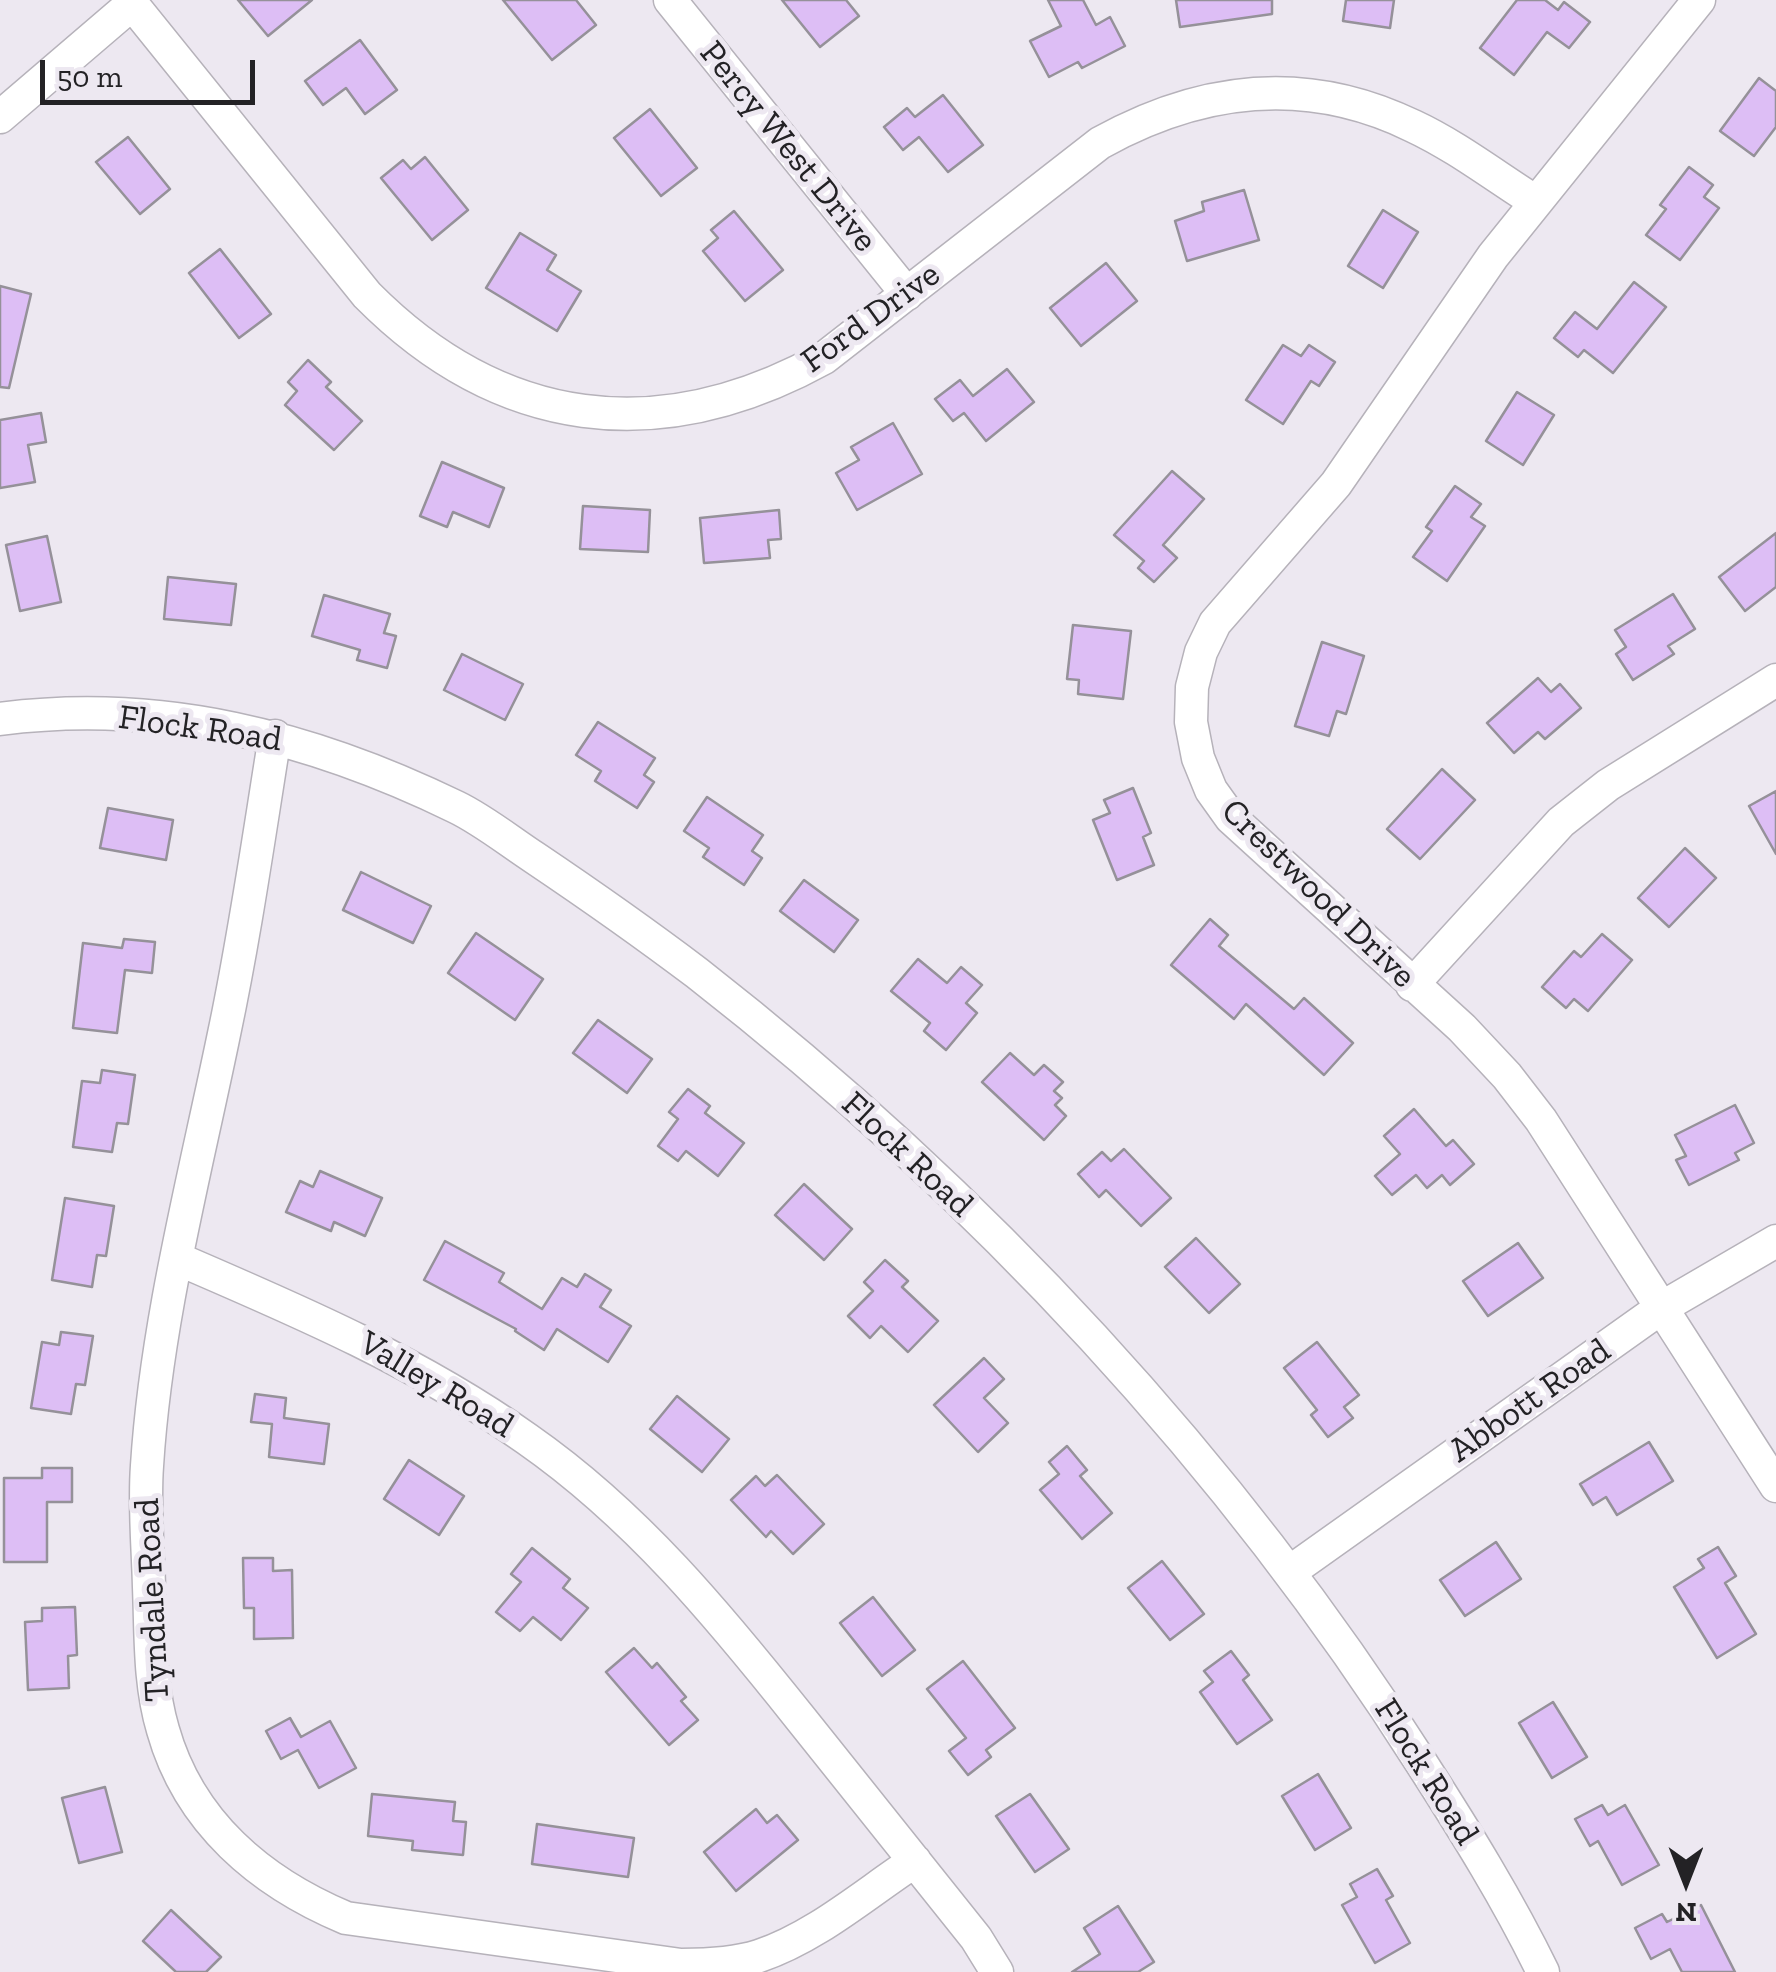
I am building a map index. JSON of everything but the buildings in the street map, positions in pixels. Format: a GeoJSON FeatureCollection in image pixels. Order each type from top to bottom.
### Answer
{"type":"FeatureCollection","features":[{"type":"Feature","properties":{"kind":"street","name":"Percy West Drive"},"geometry":{"type":"LineString","coordinates":[[670,0],[907,294]]}},
{"type":"Feature","properties":{"kind":"street","name":"Crestwood Drive"},"geometry":{"type":"LineString","coordinates":[[1700,0],[1454,309],[1388,413],[1336,484],[1215,624],[1201,652],[1192,687],[1191,722],[1198,758],[1211,790],[1231,818],[1484,1052],[1541,1120],[1776,1486]]}},
{"type":"Feature","properties":{"kind":"street","name":"Ford Drive"},"geometry":{"type":"LineString","coordinates":[[130,2],[377,305],[436,355],[480,379],[526,398],[574,409],[630,414],[686,410],[734,399],[786,379],[824,358],[1100,143],[1173,108],[1222,96],[1277,92],[1321,96],[1369,108],[1415,126],[1536,202]]}},
{"type":"Feature","properties":{"kind":"street"},"geometry":{"type":"LineString","coordinates":[[0,117],[130,2]]}},
{"type":"Feature","properties":{"kind":"street"},"geometry":{"type":"LineString","coordinates":[[1412,985],[1561,822],[1608,784],[1776,680]]}},
{"type":"Feature","properties":{"kind":"street","name":"Flock Road"},"geometry":{"type":"LineString","coordinates":[[0,720],[144,716],[275,736],[386,774],[462,810],[632,923],[737,1005],[957,1198],[1052,1296],[1196,1456],[1290,1571],[1384,1704],[1454,1814],[1543,1972]]}},
{"type":"Feature","properties":{"kind":"street"},"geometry":{"type":"LineString","coordinates":[[178,1258],[237,971],[275,736]]}},
{"type":"Feature","properties":{"kind":"street","name":"Abbott Road"},"geometry":{"type":"LineString","coordinates":[[1290,1571],[1662,1308],[1776,1241]]}},
{"type":"Feature","properties":{"kind":"street","name":"Tyndale Road"},"geometry":{"type":"LineString","coordinates":[[178,1258],[146,1469],[154,1689],[163,1732],[182,1778],[205,1816],[230,1846],[267,1878],[305,1901],[346,1918],[681,1965],[718,1964],[758,1956],[796,1940],[915,1861]]}},
{"type":"Feature","properties":{"kind":"street","name":"Valley Road"},"geometry":{"type":"LineString","coordinates":[[178,1258],[399,1358],[531,1441],[607,1503],[717,1613],[976,1938],[998,1972]]}}]}
